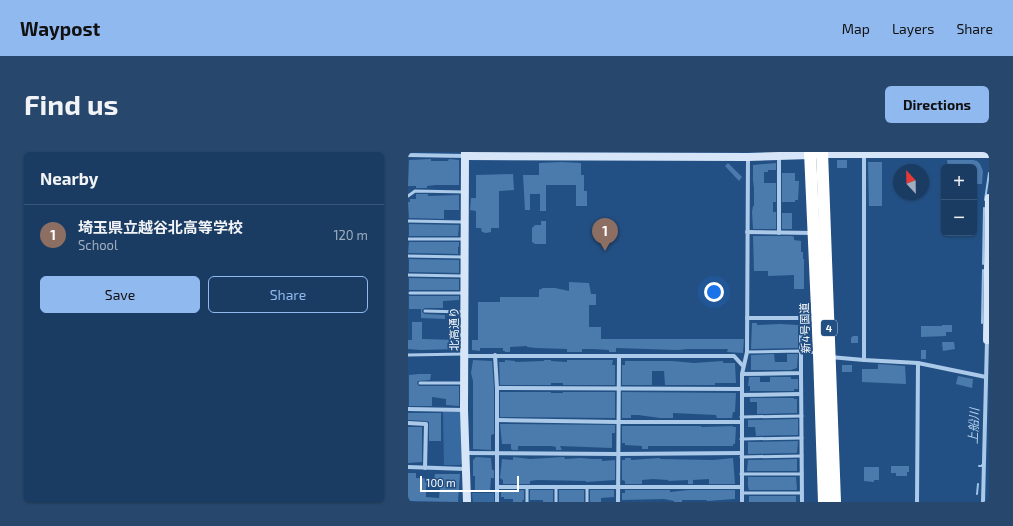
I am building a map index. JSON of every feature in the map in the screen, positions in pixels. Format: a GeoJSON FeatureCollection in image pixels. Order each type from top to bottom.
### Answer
{"type":"FeatureCollection","features":[{"type":"Feature","properties":{"kind":"highway","name":"新4号国道"},"geometry":{"type":"LineString","coordinates":[[816,153],[814,233],[825,355],[835,502]]}},
{"type":"Feature","properties":{"kind":"highway","name":"新4号国道"},"geometry":{"type":"LineString","coordinates":[[816,153],[825,355],[824,502]]}},
{"type":"Feature","properties":{"kind":"street"},"geometry":{"type":"LineString","coordinates":[[408,155],[692,154],[748,157],[816,153],[988,154]]}},
{"type":"Feature","properties":{"kind":"street"},"geometry":{"type":"LineString","coordinates":[[864,153],[864,360]]}},
{"type":"Feature","properties":{"kind":"street","name":"北高通り"},"geometry":{"type":"LineString","coordinates":[[465,154],[464,410],[468,502]]}},
{"type":"Feature","properties":{"kind":"street"},"geometry":{"type":"LineString","coordinates":[[779,156],[779,233]]}},
{"type":"Feature","properties":{"kind":"street"},"geometry":{"type":"LineString","coordinates":[[742,502],[741,419],[742,374],[747,352],[748,157]]}},
{"type":"Feature","properties":{"kind":"street"},"geometry":{"type":"LineString","coordinates":[[983,502],[988,340],[989,198]]}},
{"type":"Feature","properties":{"kind":"street"},"geometry":{"type":"LineString","coordinates":[[747,232],[814,233]]}},
{"type":"Feature","properties":{"kind":"street"},"geometry":{"type":"LineString","coordinates":[[747,318],[801,318],[802,502]]}},
{"type":"Feature","properties":{"kind":"street"},"geometry":{"type":"LineString","coordinates":[[465,355],[734,356],[743,366]]}},
{"type":"Feature","properties":{"kind":"street"},"geometry":{"type":"LineString","coordinates":[[495,355],[498,420],[497,502]]}},
{"type":"Feature","properties":{"kind":"street"},"geometry":{"type":"LineString","coordinates":[[825,355],[864,360],[918,363],[986,377]]}},
{"type":"Feature","properties":{"kind":"street"},"geometry":{"type":"LineString","coordinates":[[618,502],[619,356]]}},
{"type":"Feature","properties":{"kind":"street"},"geometry":{"type":"LineString","coordinates":[[917,502],[918,363]]}},
{"type":"Feature","properties":{"kind":"street"},"geometry":{"type":"LineString","coordinates":[[742,374],[801,374]]}},
{"type":"Feature","properties":{"kind":"street"},"geometry":{"type":"LineString","coordinates":[[497,388],[742,389]]}},
{"type":"Feature","properties":{"kind":"street"},"geometry":{"type":"LineString","coordinates":[[742,395],[802,394]]}},
{"type":"Feature","properties":{"kind":"street"},"geometry":{"type":"LineString","coordinates":[[408,409],[464,410]]}},
{"type":"Feature","properties":{"kind":"street"},"geometry":{"type":"LineString","coordinates":[[498,420],[618,422],[741,419]]}},
{"type":"Feature","properties":{"kind":"street"},"geometry":{"type":"LineString","coordinates":[[408,423],[426,424],[425,468]]}},
{"type":"Feature","properties":{"kind":"street"},"geometry":{"type":"LineString","coordinates":[[466,453],[741,455]]}},
{"type":"Feature","properties":{"kind":"street"},"geometry":{"type":"LineString","coordinates":[[408,468],[466,469]]}},
{"type":"Feature","properties":{"kind":"street"},"geometry":{"type":"LineString","coordinates":[[497,486],[742,487]]}},
{"type":"Feature","properties":{"kind":"lane"},"geometry":{"type":"LineString","coordinates":[[408,196],[415,191],[465,192]]}},
{"type":"Feature","properties":{"kind":"lane"},"geometry":{"type":"LineString","coordinates":[[409,221],[465,222]]}},
{"type":"Feature","properties":{"kind":"lane"},"geometry":{"type":"LineString","coordinates":[[409,239],[465,239]]}},
{"type":"Feature","properties":{"kind":"lane"},"geometry":{"type":"LineString","coordinates":[[408,256],[465,257]]}},
{"type":"Feature","properties":{"kind":"lane"},"geometry":{"type":"LineString","coordinates":[[408,275],[465,276]]}},
{"type":"Feature","properties":{"kind":"lane"},"geometry":{"type":"LineString","coordinates":[[410,293],[465,293]]}},
{"type":"Feature","properties":{"kind":"lane"},"geometry":{"type":"LineString","coordinates":[[425,311],[465,312]]}},
{"type":"Feature","properties":{"kind":"lane"},"geometry":{"type":"LineString","coordinates":[[747,352],[801,352],[825,355]]}},
{"type":"Feature","properties":{"kind":"lane"},"geometry":{"type":"LineString","coordinates":[[408,354],[465,355]]}},
{"type":"Feature","properties":{"kind":"lane"},"geometry":{"type":"LineString","coordinates":[[420,383],[464,383]]}},
{"type":"Feature","properties":{"kind":"lane"},"geometry":{"type":"LineString","coordinates":[[741,419],[802,416]]}},
{"type":"Feature","properties":{"kind":"lane"},"geometry":{"type":"LineString","coordinates":[[741,439],[802,438]]}},
{"type":"Feature","properties":{"kind":"lane"},"geometry":{"type":"LineString","coordinates":[[741,455],[802,456]]}},
{"type":"Feature","properties":{"kind":"lane"},"geometry":{"type":"LineString","coordinates":[[741,474],[802,474]]}},
{"type":"Feature","properties":{"kind":"lane"},"geometry":{"type":"LineString","coordinates":[[527,487],[527,502]]}},
{"type":"Feature","properties":{"kind":"lane"},"geometry":{"type":"LineString","coordinates":[[556,487],[556,502]]}},
{"type":"Feature","properties":{"kind":"lane"},"geometry":{"type":"LineString","coordinates":[[587,487],[587,502]]}},
{"type":"Feature","properties":{"kind":"lane"},"geometry":{"type":"LineString","coordinates":[[742,493],[802,493]]}},
{"type":"Feature","properties":{"kind":"shaded area"},"geometry":{"type":"Polygon","coordinates":[[[443,412],[461,412],[462,463],[460,465],[444,465],[443,412]]]}},
{"type":"Feature","properties":{"kind":"shaded area"},"geometry":{"type":"Polygon","coordinates":[[[472,493],[494,493],[494,502],[473,502],[472,493]]]}},
{"type":"Feature","properties":{"kind":"building"},"geometry":{"type":"Polygon","coordinates":[[[431,159],[431,161],[448,161],[449,159],[459,160],[459,185],[436,185],[427,186],[427,188],[408,186],[409,160],[431,159]]]}},
{"type":"Feature","properties":{"kind":"building"},"geometry":{"type":"Polygon","coordinates":[[[837,160],[847,160],[847,168],[837,168],[837,160]]]}},
{"type":"Feature","properties":{"kind":"building"},"geometry":{"type":"Polygon","coordinates":[[[947,160],[977,161],[983,171],[982,184],[977,184],[977,164],[948,164],[947,160]]]}},
{"type":"Feature","properties":{"kind":"building"},"geometry":{"type":"Polygon","coordinates":[[[868,162],[882,162],[882,206],[869,206],[868,162]]]}},
{"type":"Feature","properties":{"kind":"building"},"geometry":{"type":"Polygon","coordinates":[[[539,163],[581,163],[581,175],[584,175],[584,191],[587,191],[587,206],[576,206],[576,185],[546,185],[546,211],[540,211],[540,194],[530,194],[530,210],[525,210],[523,175],[539,175],[539,163]]]}},
{"type":"Feature","properties":{"kind":"building"},"geometry":{"type":"Polygon","coordinates":[[[728,163],[742,177],[739,181],[725,166],[728,163]]]}},
{"type":"Feature","properties":{"kind":"building"},"geometry":{"type":"Polygon","coordinates":[[[776,163],[776,170],[768,170],[768,172],[764,172],[764,183],[776,183],[776,202],[773,202],[773,212],[776,212],[776,229],[753,229],[753,165],[776,163]]]}},
{"type":"Feature","properties":{"kind":"building"},"geometry":{"type":"Polygon","coordinates":[[[782,173],[795,173],[795,181],[799,181],[798,200],[795,200],[795,202],[782,202],[782,173]]]}},
{"type":"Feature","properties":{"kind":"building"},"geometry":{"type":"Polygon","coordinates":[[[513,174],[514,190],[499,191],[499,228],[491,228],[491,232],[482,232],[481,228],[476,228],[476,211],[470,210],[471,198],[476,198],[476,175],[513,174]]]}},
{"type":"Feature","properties":{"kind":"building"},"geometry":{"type":"Polygon","coordinates":[[[416,194],[428,194],[428,196],[459,195],[459,210],[444,210],[444,219],[409,218],[408,202],[410,202],[410,199],[416,199],[416,194]]]}},
{"type":"Feature","properties":{"kind":"building"},"geometry":{"type":"Polygon","coordinates":[[[782,213],[792,213],[792,229],[782,229],[782,213]]]}},
{"type":"Feature","properties":{"kind":"building"},"geometry":{"type":"Polygon","coordinates":[[[541,221],[546,221],[546,244],[535,244],[532,242],[532,228],[535,225],[541,225],[541,221]]]}},
{"type":"Feature","properties":{"kind":"building"},"geometry":{"type":"Polygon","coordinates":[[[409,224],[459,225],[458,236],[409,236],[409,224]]]}},
{"type":"Feature","properties":{"kind":"building"},"geometry":{"type":"Polygon","coordinates":[[[753,236],[792,236],[794,237],[794,240],[801,241],[801,252],[803,252],[804,259],[804,289],[794,289],[794,275],[768,276],[768,271],[754,271],[753,236]]]}},
{"type":"Feature","properties":{"kind":"building"},"geometry":{"type":"Polygon","coordinates":[[[409,242],[459,242],[458,254],[408,253],[409,242]]]}},
{"type":"Feature","properties":{"kind":"building"},"geometry":{"type":"Polygon","coordinates":[[[409,259],[459,260],[459,273],[409,272],[409,259]]]}},
{"type":"Feature","properties":{"kind":"building"},"geometry":{"type":"Polygon","coordinates":[[[409,278],[459,279],[459,290],[409,290],[409,278]]]}},
{"type":"Feature","properties":{"kind":"building"},"geometry":{"type":"Polygon","coordinates":[[[569,282],[589,283],[591,294],[596,294],[596,305],[589,305],[589,327],[601,327],[601,339],[744,339],[743,353],[727,352],[728,349],[678,350],[616,348],[616,352],[609,352],[609,350],[582,349],[582,352],[567,352],[567,349],[536,348],[527,346],[510,347],[510,352],[503,351],[503,348],[480,348],[480,351],[472,350],[472,340],[478,340],[478,302],[500,302],[500,297],[539,297],[539,290],[543,288],[555,288],[569,291],[569,282]]]}},
{"type":"Feature","properties":{"kind":"building"},"geometry":{"type":"Polygon","coordinates":[[[409,296],[459,296],[459,300],[443,301],[443,308],[425,308],[422,310],[425,314],[445,315],[445,319],[421,318],[421,309],[409,309],[409,296]]]}},
{"type":"Feature","properties":{"kind":"building"},"geometry":{"type":"Polygon","coordinates":[[[412,322],[422,322],[422,339],[459,340],[458,349],[408,349],[408,340],[412,340],[412,322]]]}},
{"type":"Feature","properties":{"kind":"building"},"geometry":{"type":"Polygon","coordinates":[[[752,323],[757,323],[757,325],[798,325],[798,348],[751,349],[752,323]]]}},
{"type":"Feature","properties":{"kind":"building"},"geometry":{"type":"Polygon","coordinates":[[[952,325],[952,332],[946,332],[946,336],[921,337],[921,326],[952,325]]]}},
{"type":"Feature","properties":{"kind":"building"},"geometry":{"type":"Polygon","coordinates":[[[853,336],[858,336],[858,343],[851,343],[851,338],[853,336]]]}},
{"type":"Feature","properties":{"kind":"building"},"geometry":{"type":"Polygon","coordinates":[[[942,342],[954,342],[955,349],[943,351],[942,342]]]}},
{"type":"Feature","properties":{"kind":"building"},"geometry":{"type":"Polygon","coordinates":[[[921,350],[926,350],[926,359],[921,359],[921,350]]]}},
{"type":"Feature","properties":{"kind":"building"},"geometry":{"type":"Polygon","coordinates":[[[774,354],[775,362],[787,362],[787,354],[798,354],[797,368],[791,370],[751,370],[751,355],[774,354]]]}},
{"type":"Feature","properties":{"kind":"building"},"geometry":{"type":"Polygon","coordinates":[[[473,360],[492,361],[494,388],[494,434],[491,435],[491,450],[473,449],[473,381],[471,373],[473,360]]]}},
{"type":"Feature","properties":{"kind":"building"},"geometry":{"type":"Polygon","coordinates":[[[505,360],[515,362],[551,360],[567,362],[567,360],[613,360],[612,365],[615,365],[615,385],[563,385],[563,383],[551,383],[551,385],[500,385],[499,362],[505,362],[505,360]]]}},
{"type":"Feature","properties":{"kind":"building"},"geometry":{"type":"Polygon","coordinates":[[[625,361],[672,361],[694,363],[723,361],[723,363],[735,363],[736,383],[715,383],[715,385],[665,385],[664,371],[652,371],[652,385],[622,385],[622,365],[625,365],[625,361]]]}},
{"type":"Feature","properties":{"kind":"building"},"geometry":{"type":"Polygon","coordinates":[[[878,364],[905,366],[906,384],[862,382],[862,369],[878,369],[878,364]]]}},
{"type":"Feature","properties":{"kind":"building"},"geometry":{"type":"Polygon","coordinates":[[[842,365],[852,365],[852,372],[842,372],[842,365]]]}},
{"type":"Feature","properties":{"kind":"building"},"geometry":{"type":"Polygon","coordinates":[[[431,374],[430,380],[418,381],[417,383],[419,386],[459,386],[459,406],[446,405],[446,399],[432,397],[432,406],[409,406],[409,375],[431,374]]]}},
{"type":"Feature","properties":{"kind":"building"},"geometry":{"type":"Polygon","coordinates":[[[958,376],[973,379],[972,388],[956,384],[958,376]]]}},
{"type":"Feature","properties":{"kind":"building"},"geometry":{"type":"Polygon","coordinates":[[[749,377],[760,377],[760,382],[770,382],[770,377],[791,377],[791,379],[798,379],[798,389],[794,389],[794,391],[750,391],[750,386],[748,386],[749,377]]]}},
{"type":"Feature","properties":{"kind":"building"},"geometry":{"type":"Polygon","coordinates":[[[500,392],[615,392],[615,418],[500,417],[500,392]]]}},
{"type":"Feature","properties":{"kind":"building"},"geometry":{"type":"Polygon","coordinates":[[[622,392],[736,393],[735,412],[733,412],[732,418],[717,418],[716,415],[673,413],[673,418],[631,415],[631,418],[622,418],[622,392]]]}},
{"type":"Feature","properties":{"kind":"building"},"geometry":{"type":"Polygon","coordinates":[[[750,398],[794,398],[797,399],[797,413],[757,414],[757,402],[750,402],[750,398]]]}},
{"type":"Feature","properties":{"kind":"building"},"geometry":{"type":"Polygon","coordinates":[[[408,413],[441,413],[441,441],[429,441],[429,422],[408,420],[408,413]]]}},
{"type":"Feature","properties":{"kind":"building"},"geometry":{"type":"Polygon","coordinates":[[[798,419],[798,435],[756,436],[755,427],[748,427],[748,420],[798,419]]]}},
{"type":"Feature","properties":{"kind":"building"},"geometry":{"type":"Polygon","coordinates":[[[500,424],[615,425],[615,433],[612,433],[612,448],[560,446],[562,450],[556,450],[556,447],[552,446],[518,446],[518,450],[513,450],[511,449],[511,444],[502,444],[500,424]]]}},
{"type":"Feature","properties":{"kind":"building"},"geometry":{"type":"Polygon","coordinates":[[[622,426],[733,426],[736,427],[735,444],[733,444],[733,446],[648,446],[648,449],[642,449],[642,446],[625,445],[625,443],[622,443],[622,426]]]}},
{"type":"Feature","properties":{"kind":"building"},"geometry":{"type":"Polygon","coordinates":[[[408,427],[422,427],[422,462],[408,463],[408,427]]]}},
{"type":"Feature","properties":{"kind":"building"},"geometry":{"type":"Polygon","coordinates":[[[798,441],[797,453],[748,454],[748,442],[798,441]]]}},
{"type":"Feature","properties":{"kind":"building"},"geometry":{"type":"Polygon","coordinates":[[[476,457],[491,458],[494,478],[491,478],[490,491],[475,492],[473,460],[476,457]]]}},
{"type":"Feature","properties":{"kind":"building"},"geometry":{"type":"Polygon","coordinates":[[[513,457],[530,459],[564,457],[565,459],[581,458],[602,459],[602,461],[615,460],[615,480],[586,482],[537,480],[530,481],[530,484],[503,484],[503,480],[500,478],[502,459],[513,460],[513,457]]]}},
{"type":"Feature","properties":{"kind":"building"},"geometry":{"type":"Polygon","coordinates":[[[625,458],[631,458],[631,460],[660,458],[713,460],[733,458],[735,484],[709,484],[709,479],[693,480],[693,484],[688,484],[688,480],[668,481],[653,479],[642,480],[642,484],[625,484],[625,481],[622,480],[622,460],[625,460],[625,458]]]}},
{"type":"Feature","properties":{"kind":"building"},"geometry":{"type":"Polygon","coordinates":[[[797,459],[797,471],[747,471],[748,460],[797,459]]]}},
{"type":"Feature","properties":{"kind":"building"},"geometry":{"type":"Polygon","coordinates":[[[891,466],[909,466],[909,472],[907,472],[907,476],[896,476],[896,473],[891,473],[891,466]]]}},
{"type":"Feature","properties":{"kind":"building"},"geometry":{"type":"Polygon","coordinates":[[[864,467],[879,467],[879,480],[874,480],[874,482],[864,481],[864,467]]]}},
{"type":"Feature","properties":{"kind":"building"},"geometry":{"type":"Polygon","coordinates":[[[408,473],[416,473],[416,478],[434,479],[435,474],[460,474],[458,502],[408,501],[408,473]],[[426,486],[426,497],[439,498],[440,486],[426,486]]]}},
{"type":"Feature","properties":{"kind":"building"},"geometry":{"type":"Polygon","coordinates":[[[748,477],[796,477],[797,489],[749,490],[748,477]]]}},
{"type":"Feature","properties":{"kind":"building"},"geometry":{"type":"Polygon","coordinates":[[[524,490],[523,502],[513,502],[513,499],[504,499],[504,497],[501,497],[501,491],[524,490]]]}},
{"type":"Feature","properties":{"kind":"building"},"geometry":{"type":"Polygon","coordinates":[[[530,490],[553,490],[553,502],[530,500],[530,490]]]}},
{"type":"Feature","properties":{"kind":"building"},"geometry":{"type":"Polygon","coordinates":[[[559,490],[584,490],[584,502],[559,502],[559,490]]]}},
{"type":"Feature","properties":{"kind":"building"},"geometry":{"type":"Polygon","coordinates":[[[590,490],[614,490],[614,497],[601,498],[601,502],[590,502],[590,490]]]}},
{"type":"Feature","properties":{"kind":"building"},"geometry":{"type":"Polygon","coordinates":[[[625,490],[670,490],[670,492],[688,490],[735,490],[735,499],[707,501],[682,500],[682,502],[674,502],[664,499],[622,500],[622,493],[625,493],[625,490]]]}},
{"type":"Feature","properties":{"kind":"building"},"geometry":{"type":"Polygon","coordinates":[[[749,496],[796,496],[796,502],[749,502],[749,496]]]}},
{"type":"Feature","properties":{"kind":"waterway","name":"上船川"},"geometry":{"type":"LineString","coordinates":[[985,200],[989,173]]}},
{"type":"Feature","properties":{"kind":"waterway","name":"上船川"},"geometry":{"type":"LineString","coordinates":[[983,264],[984,208]]}},
{"type":"Feature","properties":{"kind":"waterway","name":"上船川"},"geometry":{"type":"LineString","coordinates":[[982,323],[983,270]]}},
{"type":"Feature","properties":{"kind":"waterway","name":"上船川"},"geometry":{"type":"LineString","coordinates":[[977,494],[978,484]]}},
{"type":"Feature","properties":{"kind":"place","name":"埼玉県立越谷北高等学校"},"geometry":{"type":"Point","coordinates":[605,251]}}]}
